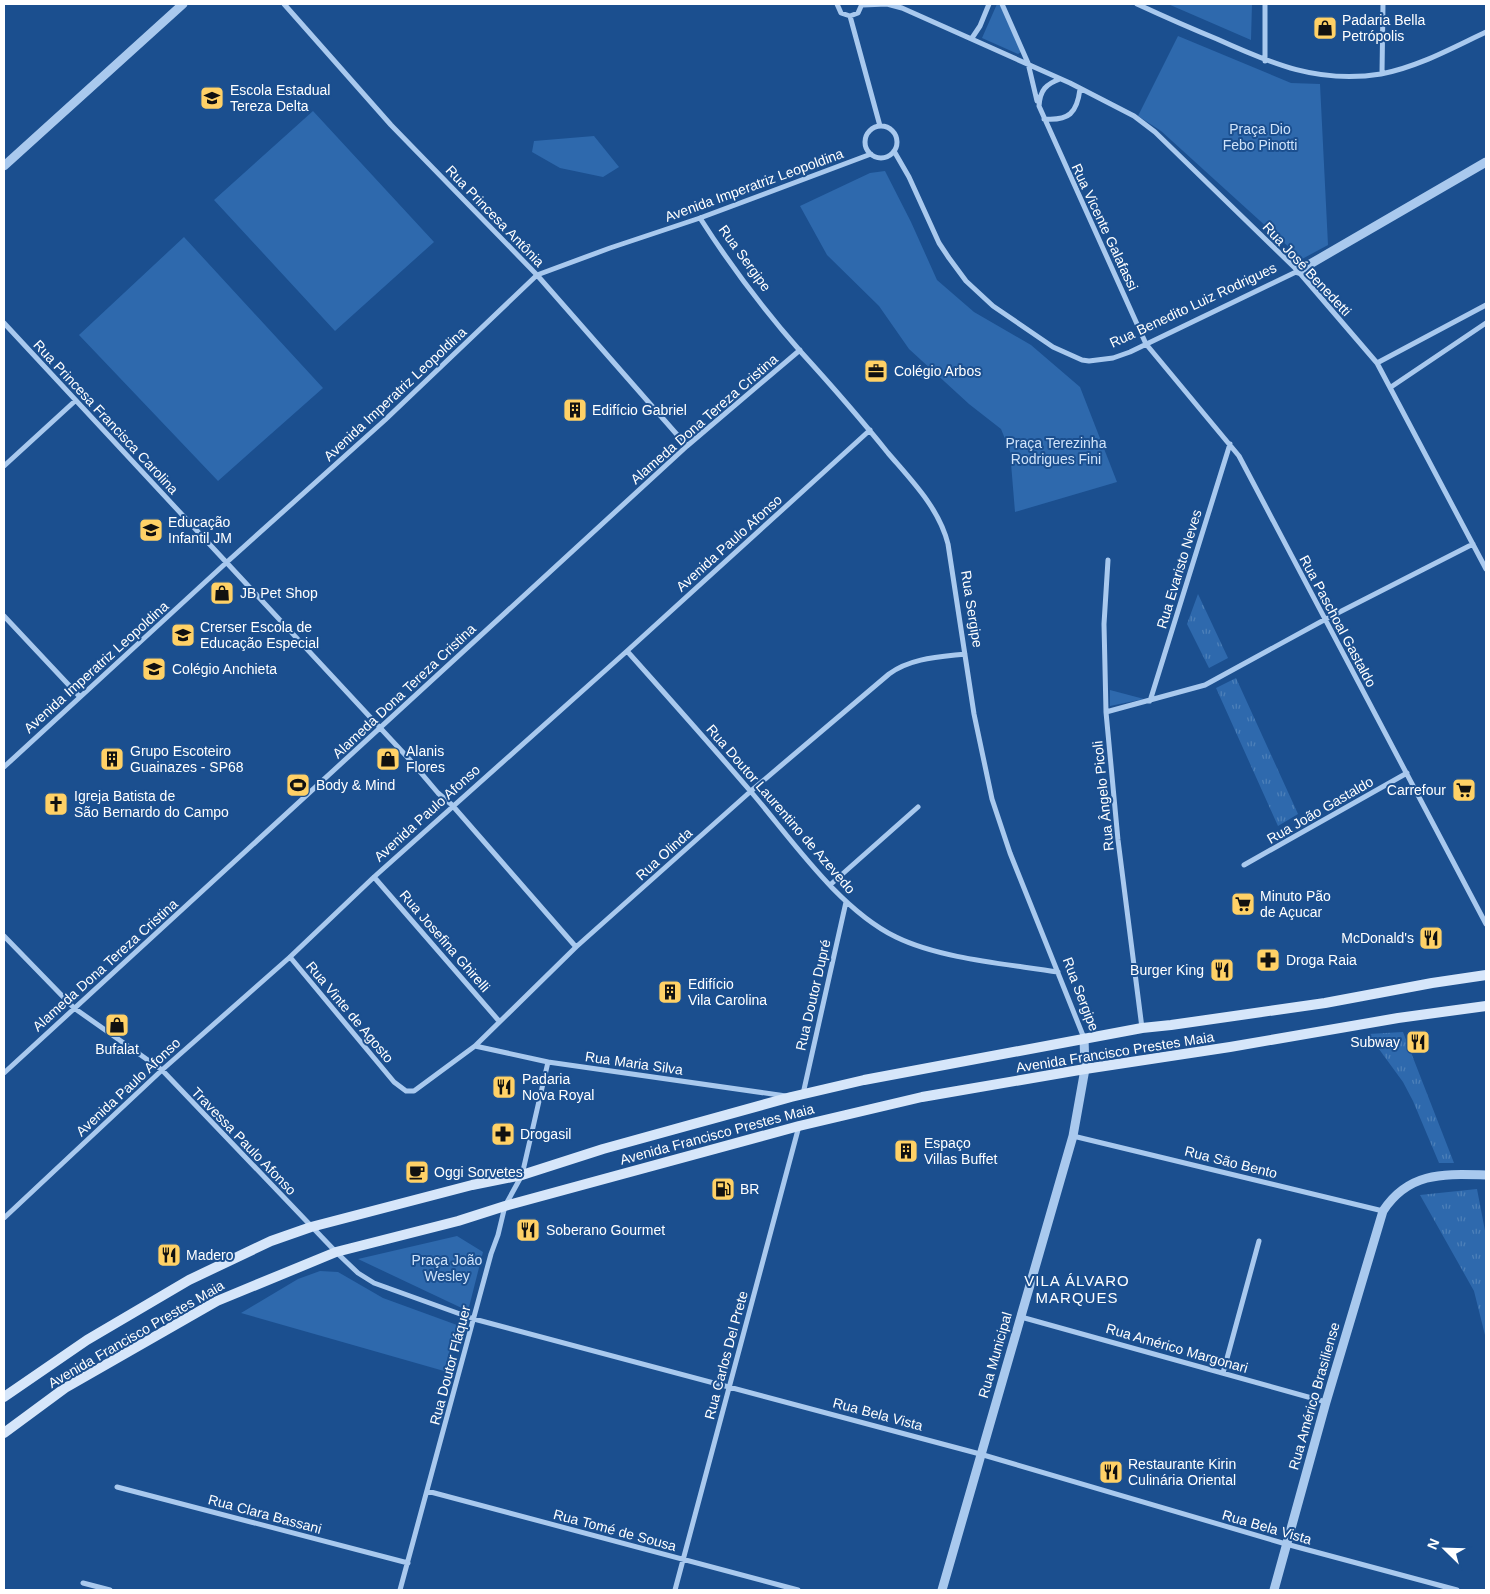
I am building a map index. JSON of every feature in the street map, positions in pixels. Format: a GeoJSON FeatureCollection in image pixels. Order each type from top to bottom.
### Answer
{"type":"FeatureCollection","features":[{"type":"Feature","properties":{"kind":"main road","name":"Avenida Francisco Prestes Maia"},"geometry":{"type":"LineString","coordinates":[[4,1397],[87,1340],[189,1280],[271,1241],[311,1227],[472,1185],[522,1175],[603,1149],[791,1097],[864,1080],[1142,1028],[1325,1003],[1424,984],[1486,975]]}},
{"type":"Feature","properties":{"kind":"main road","name":"Avenida Francisco Prestes Maia"},"geometry":{"type":"LineString","coordinates":[[4,1433],[65,1388],[217,1301],[336,1252],[458,1221],[504,1206],[799,1126],[922,1097],[1398,1018],[1486,1006]]}},
{"type":"Feature","properties":{"kind":"street"},"geometry":{"type":"LineString","coordinates":[[4,166],[183,4]]}},
{"type":"Feature","properties":{"kind":"street"},"geometry":{"type":"LineString","coordinates":[[837,4],[841,13],[850,16],[858,13],[862,5]]}},
{"type":"Feature","properties":{"kind":"street","name":"Rua José Benedetti"},"geometry":{"type":"LineString","coordinates":[[862,5],[888,4],[902,8],[972,38],[1028,63],[1134,116],[1155,132],[1298,271],[1377,363],[1486,569]]}},
{"type":"Feature","properties":{"kind":"street"},"geometry":{"type":"LineString","coordinates":[[972,38],[980,26],[989,4]]}},
{"type":"Feature","properties":{"kind":"street"},"geometry":{"type":"LineString","coordinates":[[1002,4],[1028,63],[1044,119],[1063,119],[1070,114],[1075,108],[1080,89]]}},
{"type":"Feature","properties":{"kind":"street"},"geometry":{"type":"LineString","coordinates":[[1137,4],[1265,61],[1298,71],[1345,77],[1382,74],[1428,60],[1486,32]]}},
{"type":"Feature","properties":{"kind":"street"},"geometry":{"type":"LineString","coordinates":[[1265,4],[1265,61]]}},
{"type":"Feature","properties":{"kind":"street"},"geometry":{"type":"LineString","coordinates":[[1382,74],[1384,4]]}},
{"type":"Feature","properties":{"kind":"street","name":"Rua Princesa Antônia"},"geometry":{"type":"LineString","coordinates":[[286,5],[391,125],[536,275],[687,446]]}},
{"type":"Feature","properties":{"kind":"street"},"geometry":{"type":"LineString","coordinates":[[850,16],[880,126]]}},
{"type":"Feature","properties":{"kind":"street"},"geometry":{"type":"LineString","coordinates":[[1039,106],[1039,97],[1046,85],[1060,79]]}},
{"type":"Feature","properties":{"kind":"street","name":"Rua Vicente Galafassi"},"geometry":{"type":"LineString","coordinates":[[1044,119],[1146,344]]}},
{"type":"Feature","properties":{"kind":"street"},"geometry":{"type":"LineString","coordinates":[[875,127],[890,128],[896,136],[894,151],[890,155],[880,158],[871,154],[866,144],[867,134],[875,127]]}},
{"type":"Feature","properties":{"kind":"street","name":"Rua Benedito Luiz Rodrigues"},"geometry":{"type":"LineString","coordinates":[[894,151],[909,177],[939,243],[966,281],[993,306],[1053,347],[1082,360],[1089,361],[1113,358],[1146,344],[1298,271],[1486,162]]}},
{"type":"Feature","properties":{"kind":"street","name":"Avenida Imperatriz Leopoldina"},"geometry":{"type":"LineString","coordinates":[[4,766],[385,420],[536,275],[700,218],[871,154]]}},
{"type":"Feature","properties":{"kind":"street","name":"Rua Sergipe"},"geometry":{"type":"LineString","coordinates":[[700,218],[729,263],[921,492],[938,519],[948,544],[974,714],[992,799],[1010,853],[1084,1038],[1085,1069]]}},
{"type":"Feature","properties":{"kind":"street"},"geometry":{"type":"LineString","coordinates":[[1377,363],[1486,305]]}},
{"type":"Feature","properties":{"kind":"street","name":"Rua Princesa Francisca Carolina"},"geometry":{"type":"LineString","coordinates":[[4,323],[6,330],[75,400],[227,562],[438,793],[452,805],[576,948]]}},
{"type":"Feature","properties":{"kind":"street"},"geometry":{"type":"LineString","coordinates":[[1391,387],[1486,323]]}},
{"type":"Feature","properties":{"kind":"street","name":"Rua Paschoal Gastaldo"},"geometry":{"type":"LineString","coordinates":[[1146,344],[1230,444],[1245,467],[1486,924]]}},
{"type":"Feature","properties":{"kind":"street","name":"Alameda Dona Tereza Cristina"},"geometry":{"type":"LineString","coordinates":[[4,1073],[687,446],[800,350]]}},
{"type":"Feature","properties":{"kind":"street"},"geometry":{"type":"LineString","coordinates":[[4,466],[75,400]]}},
{"type":"Feature","properties":{"kind":"street","name":"Avenida Paulo Afonso"},"geometry":{"type":"LineString","coordinates":[[4,1218],[162,1070],[290,957],[452,805],[870,430]]}},
{"type":"Feature","properties":{"kind":"street","name":"Rua Evaristo Neves"},"geometry":{"type":"LineString","coordinates":[[1150,701],[1230,444]]}},
{"type":"Feature","properties":{"kind":"street"},"geometry":{"type":"LineString","coordinates":[[1106,712],[1205,685],[1324,620],[1473,544]]}},
{"type":"Feature","properties":{"kind":"street","name":"Rua Ângelo Picoli"},"geometry":{"type":"LineString","coordinates":[[1108,560],[1104,624],[1106,712],[1118,840],[1142,1028]]}},
{"type":"Feature","properties":{"kind":"street"},"geometry":{"type":"LineString","coordinates":[[4,616],[80,697]]}},
{"type":"Feature","properties":{"kind":"street","name":"Rua Doutor Laurentino de Azevedo"},"geometry":{"type":"LineString","coordinates":[[627,650],[751,791],[830,885],[846,902],[870,920],[895,937],[921,947],[950,955],[1058,972]]}},
{"type":"Feature","properties":{"kind":"street","name":"Rua Olinda"},"geometry":{"type":"LineString","coordinates":[[394,1082],[406,1091],[414,1091],[475,1046],[576,948],[751,791],[897,668],[920,660],[965,654]]}},
{"type":"Feature","properties":{"kind":"street","name":"Rua João Gastaldo"},"geometry":{"type":"LineString","coordinates":[[1244,865],[1406,773]]}},
{"type":"Feature","properties":{"kind":"street"},"geometry":{"type":"LineString","coordinates":[[830,885],[918,807]]}},
{"type":"Feature","properties":{"kind":"street","name":"Rua Josefina Ghirelli"},"geometry":{"type":"LineString","coordinates":[[374,877],[499,1021]]}},
{"type":"Feature","properties":{"kind":"street","name":"Rua Doutor Dupré"},"geometry":{"type":"LineString","coordinates":[[803,1094],[846,902]]}},
{"type":"Feature","properties":{"kind":"street","name":"Travessa Paulo Afonso"},"geometry":{"type":"LineString","coordinates":[[4,936],[74,1008],[162,1070],[311,1227]]}},
{"type":"Feature","properties":{"kind":"street","name":"Rua Vinte de Agosto"},"geometry":{"type":"LineString","coordinates":[[290,957],[394,1082]]}},
{"type":"Feature","properties":{"kind":"street","name":"Rua Maria Silva"},"geometry":{"type":"LineString","coordinates":[[475,1046],[548,1062],[791,1097]]}},
{"type":"Feature","properties":{"kind":"street","name":"Rua Doutor Fláquer"},"geometry":{"type":"LineString","coordinates":[[400,1590],[498,1235],[504,1206],[522,1175],[548,1062]]}},
{"type":"Feature","properties":{"kind":"street","name":"Rua Municipal"},"geometry":{"type":"LineString","coordinates":[[942,1590],[1073,1136],[1085,1069]]}},
{"type":"Feature","properties":{"kind":"street","name":"Rua Carlos Del Prete"},"geometry":{"type":"LineString","coordinates":[[675,1590],[799,1126]]}},
{"type":"Feature","properties":{"kind":"street","name":"Rua São Bento"},"geometry":{"type":"LineString","coordinates":[[1073,1136],[1383,1211]]}},
{"type":"Feature","properties":{"kind":"street"},"geometry":{"type":"LineString","coordinates":[[1383,1211],[1392,1198],[1420,1180],[1440,1174],[1486,1175]]}},
{"type":"Feature","properties":{"kind":"street","name":"Rua Américo Brasiliense"},"geometry":{"type":"LineString","coordinates":[[1274,1590],[1326,1402],[1383,1211]]}},
{"type":"Feature","properties":{"kind":"street","name":"Rua Bela Vista"},"geometry":{"type":"LineString","coordinates":[[311,1227],[358,1273],[374,1282],[474,1318],[980,1454],[1286,1544],[1457,1590]]}},
{"type":"Feature","properties":{"kind":"street"},"geometry":{"type":"LineString","coordinates":[[1223,1373],[1259,1241]]}},
{"type":"Feature","properties":{"kind":"street","name":"Rua Américo Margonari"},"geometry":{"type":"LineString","coordinates":[[1021,1316],[1326,1402]]}},
{"type":"Feature","properties":{"kind":"street","name":"Rua Clara Bassani"},"geometry":{"type":"LineString","coordinates":[[117,1487],[408,1563]]}},
{"type":"Feature","properties":{"kind":"street","name":"Rua Tomé de Sousa"},"geometry":{"type":"LineString","coordinates":[[427,1492],[798,1590]]}},
{"type":"Feature","properties":{"kind":"street"},"geometry":{"type":"LineString","coordinates":[[83,1583],[110,1590]]}},
{"type":"Feature","properties":{"kind":"green space"},"geometry":{"type":"Polygon","coordinates":[[[997,4],[1000,4],[1021,52],[1018,54],[982,38],[997,4]]]}},
{"type":"Feature","properties":{"kind":"green space"},"geometry":{"type":"Polygon","coordinates":[[[1168,4],[1252,4],[1251,40],[1168,4]]]}},
{"type":"Feature","properties":{"kind":"green space","name":"Praça Dio Febo Pinotti"},"geometry":{"type":"Polygon","coordinates":[[[1178,36],[1291,83],[1320,84],[1328,245],[1302,259],[1161,131],[1138,116],[1178,36]]]}},
{"type":"Feature","properties":{"kind":"green space"},"geometry":{"type":"Polygon","coordinates":[[[313,111],[434,242],[335,331],[214,200],[313,111]]]}},
{"type":"Feature","properties":{"kind":"green space"},"geometry":{"type":"Polygon","coordinates":[[[594,136],[619,167],[603,177],[560,168],[532,152],[534,141],[594,136]]]}},
{"type":"Feature","properties":{"kind":"green space","name":"Praça Terezinha Rodrigues Fini"},"geometry":{"type":"Polygon","coordinates":[[[885,171],[911,222],[937,280],[974,312],[1031,345],[1080,387],[1117,482],[1015,512],[1010,451],[1001,429],[969,404],[909,349],[879,306],[827,255],[800,206],[870,173],[885,171]]]}},
{"type":"Feature","properties":{"kind":"green space"},"geometry":{"type":"Polygon","coordinates":[[[184,237],[323,388],[218,481],[79,335],[184,237]]]}},
{"type":"Feature","properties":{"kind":"green space"},"geometry":{"type":"Polygon","coordinates":[[[1198,594],[1228,658],[1209,668],[1187,624],[1198,594]]]}},
{"type":"Feature","properties":{"kind":"green space"},"geometry":{"type":"Polygon","coordinates":[[[1236,678],[1298,814],[1278,826],[1216,688],[1236,678]]]}},
{"type":"Feature","properties":{"kind":"green space"},"geometry":{"type":"Polygon","coordinates":[[[1110,690],[1144,699],[1110,706],[1110,690]]]}},
{"type":"Feature","properties":{"kind":"green space"},"geometry":{"type":"Polygon","coordinates":[[[1403,1032],[1454,1163],[1439,1163],[1403,1082],[1368,1034],[1403,1032]]]}},
{"type":"Feature","properties":{"kind":"green space"},"geometry":{"type":"Polygon","coordinates":[[[1477,1189],[1486,1236],[1486,1339],[1474,1291],[1420,1195],[1477,1189]]]}},
{"type":"Feature","properties":{"kind":"green space","name":"Praça João Wesley"},"geometry":{"type":"Polygon","coordinates":[[[457,1236],[483,1252],[468,1311],[358,1259],[457,1236]]]}},
{"type":"Feature","properties":{"kind":"green space"},"geometry":{"type":"Polygon","coordinates":[[[320,1271],[338,1272],[383,1298],[457,1325],[444,1371],[241,1313],[298,1279],[320,1271]]]}},
{"type":"Feature","properties":{"kind":"place","name":"Padaria Bella Petrópolis"},"geometry":{"type":"Point","coordinates":[1325,28]}},
{"type":"Feature","properties":{"kind":"place","name":"Escola Estadual Tereza Delta"},"geometry":{"type":"Point","coordinates":[212,98]}},
{"type":"Feature","properties":{"kind":"place","name":"Colégio Arbos"},"geometry":{"type":"Point","coordinates":[876,371]}},
{"type":"Feature","properties":{"kind":"place","name":"Edifício Gabriel"},"geometry":{"type":"Point","coordinates":[575,410]}},
{"type":"Feature","properties":{"kind":"place","name":"Educação Infantil JM"},"geometry":{"type":"Point","coordinates":[151,530]}},
{"type":"Feature","properties":{"kind":"place","name":"JB Pet Shop"},"geometry":{"type":"Point","coordinates":[222,593]}},
{"type":"Feature","properties":{"kind":"place","name":"Crerser Escola de Educação Especial"},"geometry":{"type":"Point","coordinates":[183,635]}},
{"type":"Feature","properties":{"kind":"place","name":"Colégio Anchieta"},"geometry":{"type":"Point","coordinates":[154,669]}},
{"type":"Feature","properties":{"kind":"place","name":"Grupo Escoteiro Guainazes - SP68"},"geometry":{"type":"Point","coordinates":[112,759]}},
{"type":"Feature","properties":{"kind":"place","name":"Alanis Flores"},"geometry":{"type":"Point","coordinates":[388,759]}},
{"type":"Feature","properties":{"kind":"place","name":"Body & Mind"},"geometry":{"type":"Point","coordinates":[298,785]}},
{"type":"Feature","properties":{"kind":"place","name":"Carrefour"},"geometry":{"type":"Point","coordinates":[1464,790]}},
{"type":"Feature","properties":{"kind":"place","name":"Igreja Batista de São Bernardo do Campo"},"geometry":{"type":"Point","coordinates":[56,804]}},
{"type":"Feature","properties":{"kind":"place","name":"Minuto Pão de Açucar"},"geometry":{"type":"Point","coordinates":[1243,904]}},
{"type":"Feature","properties":{"kind":"place","name":"McDonald's"},"geometry":{"type":"Point","coordinates":[1431,938]}},
{"type":"Feature","properties":{"kind":"place","name":"Droga Raia"},"geometry":{"type":"Point","coordinates":[1268,960]}},
{"type":"Feature","properties":{"kind":"place","name":"Burger King"},"geometry":{"type":"Point","coordinates":[1222,970]}},
{"type":"Feature","properties":{"kind":"place","name":"Edifício Vila Carolina"},"geometry":{"type":"Point","coordinates":[670,992]}},
{"type":"Feature","properties":{"kind":"place","name":"Bufalat"},"geometry":{"type":"Point","coordinates":[117,1025]}},
{"type":"Feature","properties":{"kind":"place","name":"Subway"},"geometry":{"type":"Point","coordinates":[1418,1042]}},
{"type":"Feature","properties":{"kind":"place","name":"Padaria Nova Royal"},"geometry":{"type":"Point","coordinates":[504,1087]}},
{"type":"Feature","properties":{"kind":"place","name":"Drogasil"},"geometry":{"type":"Point","coordinates":[503,1134]}},
{"type":"Feature","properties":{"kind":"place","name":"Espaço Villas Buffet"},"geometry":{"type":"Point","coordinates":[906,1151]}},
{"type":"Feature","properties":{"kind":"place","name":"Oggi Sorvetes"},"geometry":{"type":"Point","coordinates":[417,1172]}},
{"type":"Feature","properties":{"kind":"place","name":"BR"},"geometry":{"type":"Point","coordinates":[723,1189]}},
{"type":"Feature","properties":{"kind":"place","name":"Soberano Gourmet"},"geometry":{"type":"Point","coordinates":[528,1230]}},
{"type":"Feature","properties":{"kind":"place","name":"Madero"},"geometry":{"type":"Point","coordinates":[169,1255]}},
{"type":"Feature","properties":{"kind":"place","name":"Restaurante Kirin Culinária Oriental"},"geometry":{"type":"Point","coordinates":[1111,1472]}},
{"type":"Feature","properties":{"kind":"district","name":"VILA ÁLVARO MARQUES"},"geometry":{"type":"Point","coordinates":[1077,1290]}}]}
